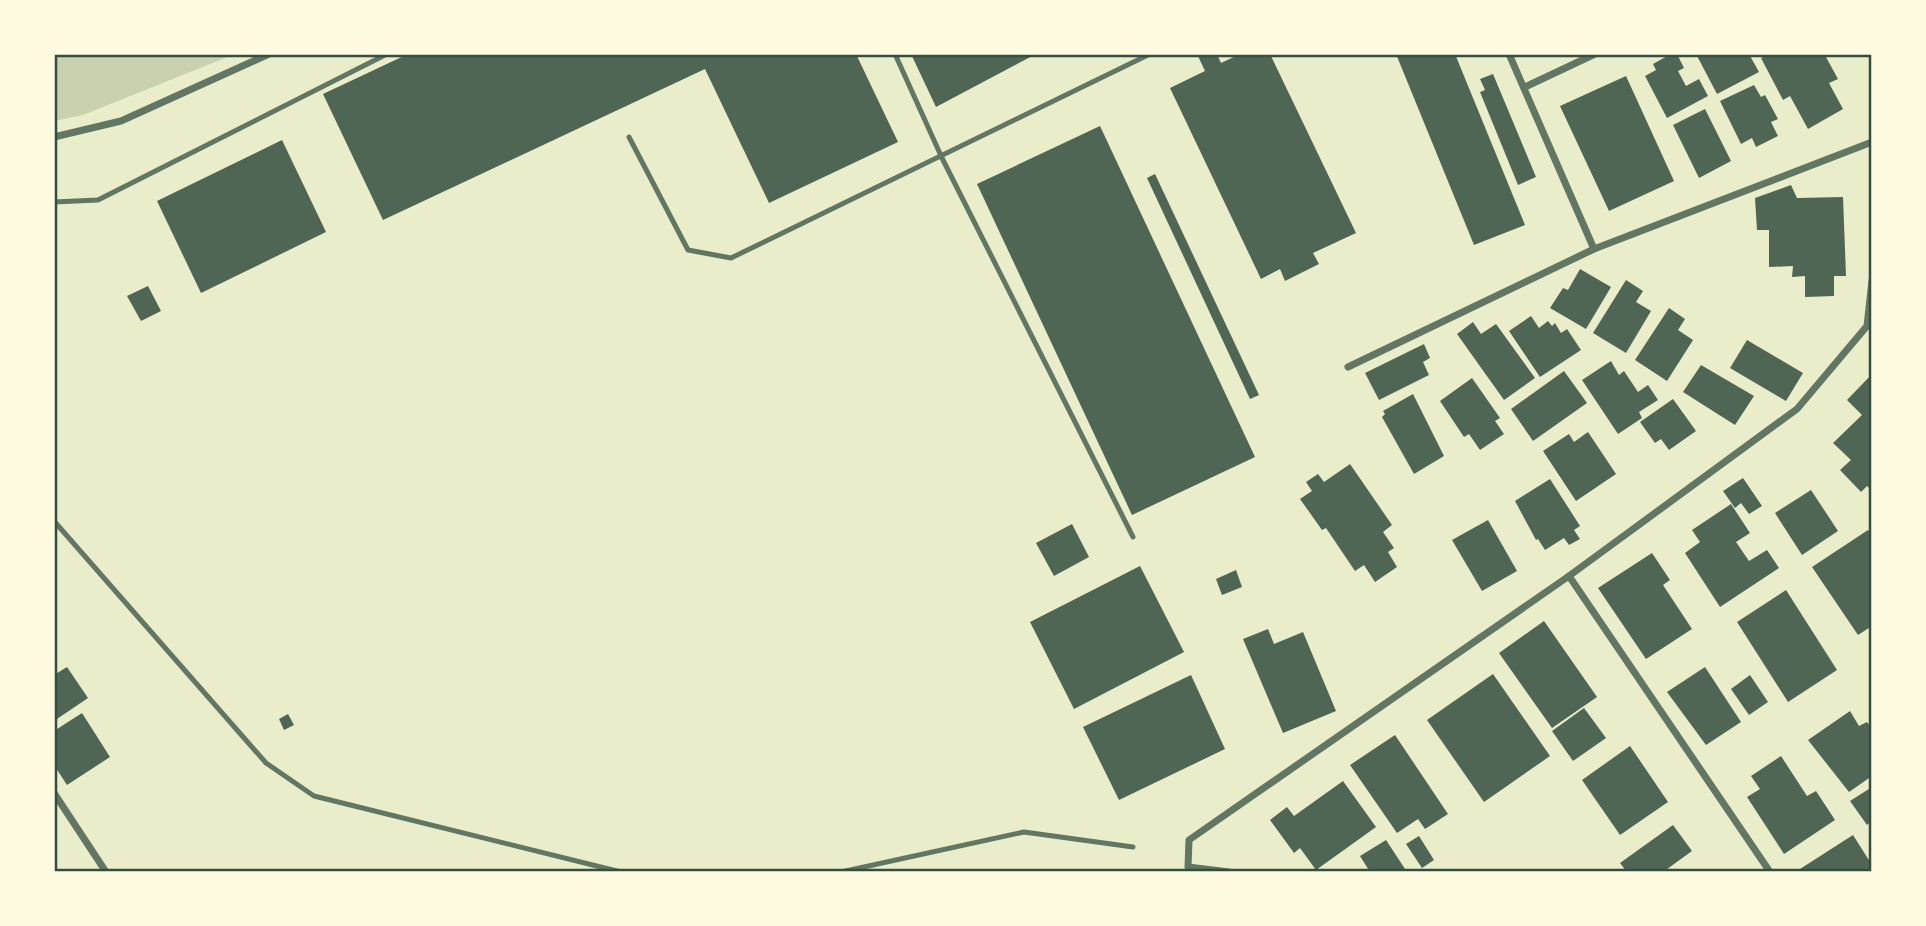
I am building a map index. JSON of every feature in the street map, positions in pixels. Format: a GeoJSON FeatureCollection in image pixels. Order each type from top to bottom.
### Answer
{"type":"FeatureCollection","features":[{"type":"Feature","properties":{"kind":"street"},"geometry":{"type":"LineString","coordinates":[[54,137],[121,121],[269,54]]}},
{"type":"Feature","properties":{"kind":"street"},"geometry":{"type":"LineString","coordinates":[[1509,54],[1594,249]]}},
{"type":"Feature","properties":{"kind":"street"},"geometry":{"type":"LineString","coordinates":[[1525,87],[1595,54]]}},
{"type":"Feature","properties":{"kind":"street"},"geometry":{"type":"LineString","coordinates":[[1348,367],[1594,249],[1872,142]]}},
{"type":"Feature","properties":{"kind":"street"},"geometry":{"type":"LineString","coordinates":[[1229,872],[1188,867],[1189,840],[1569,576],[1797,409],[1867,326],[1872,281]]}},
{"type":"Feature","properties":{"kind":"street"},"geometry":{"type":"LineString","coordinates":[[1569,576],[1770,872]]}},
{"type":"Feature","properties":{"kind":"street"},"geometry":{"type":"LineString","coordinates":[[54,793],[106,872]]}},
{"type":"Feature","properties":{"kind":"lane"},"geometry":{"type":"LineString","coordinates":[[54,202],[98,200],[387,54]]}},
{"type":"Feature","properties":{"kind":"lane"},"geometry":{"type":"LineString","coordinates":[[895,54],[942,158],[1133,537]]}},
{"type":"Feature","properties":{"kind":"lane"},"geometry":{"type":"LineString","coordinates":[[629,137],[688,250],[731,258],[942,158],[1150,54]]}},
{"type":"Feature","properties":{"kind":"lane"},"geometry":{"type":"LineString","coordinates":[[54,522],[266,763],[314,796],[621,872]]}},
{"type":"Feature","properties":{"kind":"lane"},"geometry":{"type":"LineString","coordinates":[[841,872],[1024,832],[1133,847]]}},
{"type":"Feature","properties":{"kind":"green space"},"geometry":{"type":"Polygon","coordinates":[[[54,54],[235,54],[83,115],[54,121],[54,54]]]}},
{"type":"Feature","properties":{"kind":"building"},"geometry":{"type":"Polygon","coordinates":[[[408,54],[856,54],[898,142],[769,203],[705,69],[383,220],[323,94],[408,54]]]}},
{"type":"Feature","properties":{"kind":"building"},"geometry":{"type":"Polygon","coordinates":[[[911,54],[1036,54],[936,107],[911,54]]]}},
{"type":"Feature","properties":{"kind":"building"},"geometry":{"type":"Polygon","coordinates":[[[1197,54],[1217,54],[1221,63],[1240,54],[1270,54],[1356,233],[1313,253],[1319,264],[1285,281],[1280,269],[1261,279],[1170,88],[1205,71],[1197,54]]]}},
{"type":"Feature","properties":{"kind":"building"},"geometry":{"type":"Polygon","coordinates":[[[1396,54],[1455,54],[1525,225],[1474,245],[1396,54]]]}},
{"type":"Feature","properties":{"kind":"building"},"geometry":{"type":"Polygon","coordinates":[[[1671,54],[1677,54],[1684,68],[1678,71],[1686,86],[1699,79],[1708,96],[1667,118],[1645,76],[1656,70],[1653,64],[1671,54]]]}},
{"type":"Feature","properties":{"kind":"building"},"geometry":{"type":"Polygon","coordinates":[[[1696,54],[1749,54],[1759,72],[1717,94],[1696,54]]]}},
{"type":"Feature","properties":{"kind":"building"},"geometry":{"type":"Polygon","coordinates":[[[1769,54],[1831,54],[1826,57],[1838,79],[1829,83],[1843,109],[1808,129],[1790,96],[1783,100],[1761,58],[1769,54]]]}},
{"type":"Feature","properties":{"kind":"building"},"geometry":{"type":"Polygon","coordinates":[[[1493,74],[1536,177],[1518,185],[1480,92],[1485,90],[1480,79],[1493,74]]]}},
{"type":"Feature","properties":{"kind":"building"},"geometry":{"type":"Polygon","coordinates":[[[1626,76],[1674,181],[1609,211],[1560,106],[1626,76]]]}},
{"type":"Feature","properties":{"kind":"building"},"geometry":{"type":"Polygon","coordinates":[[[1754,85],[1761,97],[1765,95],[1778,119],[1771,122],[1778,136],[1756,147],[1752,138],[1741,144],[1720,101],[1754,85]]]}},
{"type":"Feature","properties":{"kind":"building"},"geometry":{"type":"Polygon","coordinates":[[[1705,109],[1731,161],[1699,178],[1673,125],[1705,109]]]}},
{"type":"Feature","properties":{"kind":"building"},"geometry":{"type":"Polygon","coordinates":[[[1100,126],[1255,457],[1132,515],[977,184],[1100,126]]]}},
{"type":"Feature","properties":{"kind":"building"},"geometry":{"type":"Polygon","coordinates":[[[282,140],[326,232],[201,293],[157,201],[282,140]]]}},
{"type":"Feature","properties":{"kind":"building"},"geometry":{"type":"Polygon","coordinates":[[[1155,174],[1259,395],[1250,399],[1147,178],[1155,174]]]}},
{"type":"Feature","properties":{"kind":"building"},"geometry":{"type":"Polygon","coordinates":[[[1791,185],[1797,198],[1843,197],[1846,276],[1834,276],[1834,296],[1805,297],[1805,276],[1792,277],[1793,266],[1769,267],[1769,230],[1757,230],[1755,198],[1791,185]]]}},
{"type":"Feature","properties":{"kind":"building"},"geometry":{"type":"Polygon","coordinates":[[[1580,269],[1611,287],[1586,329],[1550,308],[1563,288],[1568,290],[1580,269]]]}},
{"type":"Feature","properties":{"kind":"building"},"geometry":{"type":"Polygon","coordinates":[[[1626,280],[1643,291],[1636,302],[1651,311],[1626,353],[1593,333],[1626,280]]]}},
{"type":"Feature","properties":{"kind":"building"},"geometry":{"type":"Polygon","coordinates":[[[148,286],[161,311],[141,321],[127,296],[148,286]]]}},
{"type":"Feature","properties":{"kind":"building"},"geometry":{"type":"Polygon","coordinates":[[[1669,308],[1685,319],[1678,330],[1693,340],[1667,381],[1635,360],[1669,308]]]}},
{"type":"Feature","properties":{"kind":"building"},"geometry":{"type":"Polygon","coordinates":[[[1531,316],[1539,328],[1548,321],[1552,326],[1555,323],[1561,333],[1567,329],[1581,350],[1540,377],[1509,331],[1531,316]]]}},
{"type":"Feature","properties":{"kind":"building"},"geometry":{"type":"Polygon","coordinates":[[[1473,322],[1481,334],[1496,324],[1535,378],[1504,400],[1457,334],[1473,322]]]}},
{"type":"Feature","properties":{"kind":"building"},"geometry":{"type":"Polygon","coordinates":[[[1747,340],[1803,373],[1786,401],[1730,368],[1747,340]]]}},
{"type":"Feature","properties":{"kind":"building"},"geometry":{"type":"Polygon","coordinates":[[[1424,344],[1430,358],[1423,362],[1429,375],[1379,400],[1365,373],[1424,344]]]}},
{"type":"Feature","properties":{"kind":"building"},"geometry":{"type":"Polygon","coordinates":[[[1611,361],[1619,375],[1624,371],[1638,392],[1648,385],[1658,400],[1639,412],[1642,418],[1618,434],[1582,380],[1611,361]]]}},
{"type":"Feature","properties":{"kind":"building"},"geometry":{"type":"Polygon","coordinates":[[[1701,365],[1754,396],[1735,425],[1683,392],[1701,365]]]}},
{"type":"Feature","properties":{"kind":"building"},"geometry":{"type":"Polygon","coordinates":[[[1564,371],[1587,403],[1533,441],[1511,409],[1564,371]]]}},
{"type":"Feature","properties":{"kind":"building"},"geometry":{"type":"Polygon","coordinates":[[[1872,374],[1872,491],[1867,486],[1861,492],[1840,470],[1851,460],[1833,443],[1862,415],[1847,400],[1872,374]]]}},
{"type":"Feature","properties":{"kind":"building"},"geometry":{"type":"Polygon","coordinates":[[[1472,378],[1500,418],[1495,421],[1504,434],[1480,450],[1469,434],[1464,437],[1440,401],[1472,378]]]}},
{"type":"Feature","properties":{"kind":"building"},"geometry":{"type":"Polygon","coordinates":[[[1413,394],[1444,456],[1414,474],[1382,417],[1385,414],[1383,411],[1413,394]]]}},
{"type":"Feature","properties":{"kind":"building"},"geometry":{"type":"Polygon","coordinates":[[[1673,399],[1696,431],[1669,450],[1661,439],[1655,443],[1640,422],[1673,399]]]}},
{"type":"Feature","properties":{"kind":"building"},"geometry":{"type":"Polygon","coordinates":[[[1588,432],[1616,474],[1576,501],[1543,451],[1569,434],[1574,442],[1588,432]]]}},
{"type":"Feature","properties":{"kind":"building"},"geometry":{"type":"Polygon","coordinates":[[[1350,464],[1392,525],[1383,532],[1394,548],[1388,552],[1397,567],[1375,582],[1364,565],[1355,571],[1326,528],[1322,530],[1300,499],[1312,491],[1306,482],[1318,474],[1324,482],[1350,464]]]}},
{"type":"Feature","properties":{"kind":"building"},"geometry":{"type":"Polygon","coordinates":[[[1743,478],[1762,506],[1749,514],[1741,503],[1735,508],[1723,491],[1743,478]]]}},
{"type":"Feature","properties":{"kind":"building"},"geometry":{"type":"Polygon","coordinates":[[[1550,479],[1580,526],[1574,530],[1580,539],[1569,545],[1564,538],[1545,550],[1538,539],[1536,540],[1515,501],[1550,479]]]}},
{"type":"Feature","properties":{"kind":"building"},"geometry":{"type":"Polygon","coordinates":[[[1811,490],[1838,531],[1802,555],[1775,513],[1811,490]]]}},
{"type":"Feature","properties":{"kind":"building"},"geometry":{"type":"Polygon","coordinates":[[[1731,504],[1750,533],[1736,542],[1749,561],[1767,550],[1779,568],[1720,607],[1685,553],[1700,542],[1692,530],[1731,504]]]}},
{"type":"Feature","properties":{"kind":"building"},"geometry":{"type":"Polygon","coordinates":[[[1488,520],[1517,571],[1482,591],[1452,540],[1488,520]]]}},
{"type":"Feature","properties":{"kind":"building"},"geometry":{"type":"Polygon","coordinates":[[[1072,524],[1089,557],[1054,576],[1036,543],[1072,524]]]}},
{"type":"Feature","properties":{"kind":"building"},"geometry":{"type":"Polygon","coordinates":[[[1868,530],[1872,534],[1872,626],[1858,635],[1812,567],[1868,530]]]}},
{"type":"Feature","properties":{"kind":"building"},"geometry":{"type":"Polygon","coordinates":[[[1652,553],[1670,580],[1663,585],[1692,629],[1646,659],[1598,588],[1652,553]]]}},
{"type":"Feature","properties":{"kind":"building"},"geometry":{"type":"Polygon","coordinates":[[[1140,566],[1184,652],[1074,709],[1030,622],[1140,566]]]}},
{"type":"Feature","properties":{"kind":"building"},"geometry":{"type":"Polygon","coordinates":[[[1236,570],[1242,587],[1222,595],[1216,579],[1236,570]]]}},
{"type":"Feature","properties":{"kind":"building"},"geometry":{"type":"Polygon","coordinates":[[[1786,590],[1837,670],[1788,702],[1737,622],[1786,590]]]}},
{"type":"Feature","properties":{"kind":"building"},"geometry":{"type":"Polygon","coordinates":[[[1544,621],[1597,697],[1552,728],[1499,653],[1544,621]]]}},
{"type":"Feature","properties":{"kind":"building"},"geometry":{"type":"Polygon","coordinates":[[[1268,629],[1274,644],[1303,632],[1336,711],[1283,733],[1243,639],[1268,629]]]}},
{"type":"Feature","properties":{"kind":"building"},"geometry":{"type":"Polygon","coordinates":[[[67,667],[88,698],[54,721],[54,675],[67,667]]]}},
{"type":"Feature","properties":{"kind":"building"},"geometry":{"type":"Polygon","coordinates":[[[1705,667],[1741,722],[1706,745],[1667,692],[1705,667]]]}},
{"type":"Feature","properties":{"kind":"building"},"geometry":{"type":"Polygon","coordinates":[[[1493,674],[1550,756],[1484,802],[1427,720],[1493,674]]]}},
{"type":"Feature","properties":{"kind":"building"},"geometry":{"type":"Polygon","coordinates":[[[1191,675],[1225,749],[1119,800],[1083,727],[1191,675]]]}},
{"type":"Feature","properties":{"kind":"building"},"geometry":{"type":"Polygon","coordinates":[[[1750,675],[1768,702],[1749,715],[1731,689],[1750,675]]]}},
{"type":"Feature","properties":{"kind":"building"},"geometry":{"type":"Polygon","coordinates":[[[1584,708],[1606,738],[1573,761],[1552,731],[1584,708]]]}},
{"type":"Feature","properties":{"kind":"building"},"geometry":{"type":"Polygon","coordinates":[[[1850,711],[1859,726],[1867,722],[1872,729],[1872,776],[1849,792],[1808,740],[1850,711]]]}},
{"type":"Feature","properties":{"kind":"building"},"geometry":{"type":"Polygon","coordinates":[[[82,713],[110,757],[67,785],[54,765],[54,731],[82,713]]]}},
{"type":"Feature","properties":{"kind":"building"},"geometry":{"type":"Polygon","coordinates":[[[288,714],[294,725],[284,730],[279,719],[288,714]]]}},
{"type":"Feature","properties":{"kind":"building"},"geometry":{"type":"Polygon","coordinates":[[[1395,735],[1448,814],[1425,829],[1418,819],[1397,833],[1350,765],[1395,735]]]}},
{"type":"Feature","properties":{"kind":"building"},"geometry":{"type":"Polygon","coordinates":[[[1630,746],[1668,802],[1620,835],[1582,780],[1630,746]]]}},
{"type":"Feature","properties":{"kind":"building"},"geometry":{"type":"Polygon","coordinates":[[[1781,756],[1807,796],[1816,791],[1835,820],[1784,854],[1747,797],[1760,789],[1751,776],[1781,756]]]}},
{"type":"Feature","properties":{"kind":"building"},"geometry":{"type":"Polygon","coordinates":[[[1343,781],[1376,827],[1316,870],[1300,848],[1294,853],[1270,820],[1287,807],[1294,816],[1343,781]]]}},
{"type":"Feature","properties":{"kind":"building"},"geometry":{"type":"Polygon","coordinates":[[[1872,787],[1872,821],[1867,825],[1850,801],[1872,787]]]}},
{"type":"Feature","properties":{"kind":"building"},"geometry":{"type":"Polygon","coordinates":[[[1673,825],[1692,851],[1663,872],[1627,872],[1620,863],[1673,825]]]}},
{"type":"Feature","properties":{"kind":"building"},"geometry":{"type":"Polygon","coordinates":[[[1853,835],[1872,865],[1872,872],[1801,872],[1800,869],[1853,835]]]}},
{"type":"Feature","properties":{"kind":"building"},"geometry":{"type":"Polygon","coordinates":[[[1419,836],[1434,860],[1422,868],[1406,844],[1419,836]]]}},
{"type":"Feature","properties":{"kind":"building"},"geometry":{"type":"Polygon","coordinates":[[[1386,840],[1407,872],[1370,872],[1360,856],[1386,840]]]}}]}
